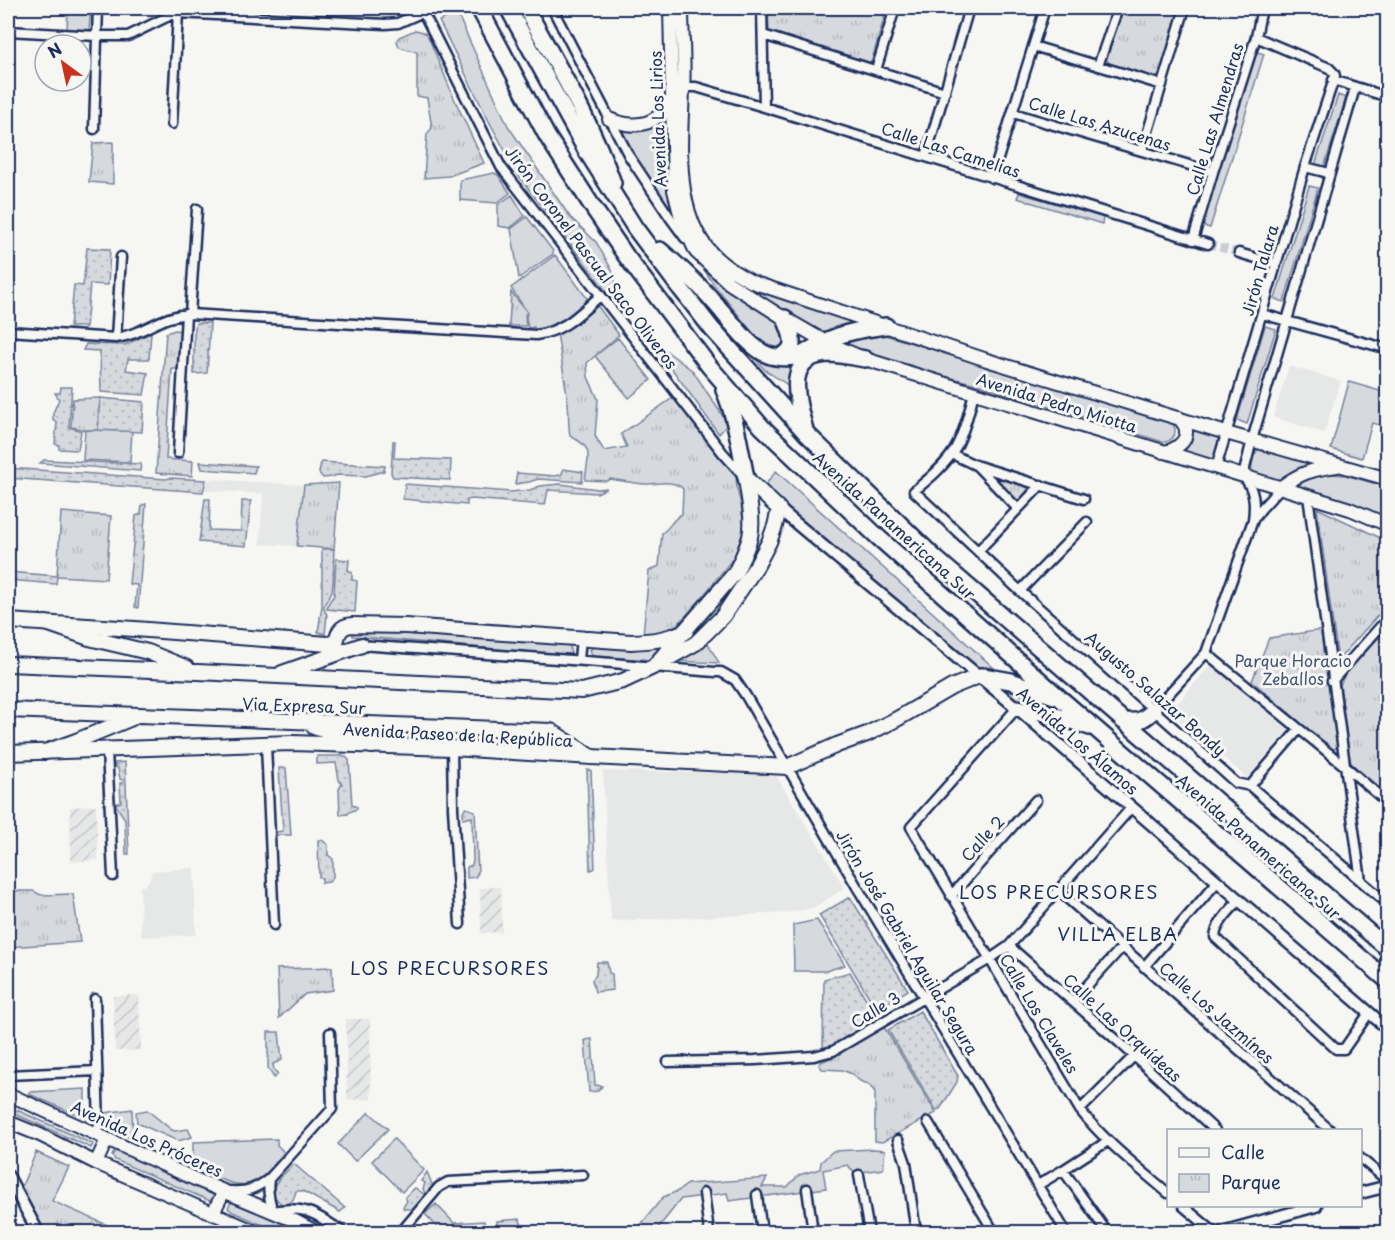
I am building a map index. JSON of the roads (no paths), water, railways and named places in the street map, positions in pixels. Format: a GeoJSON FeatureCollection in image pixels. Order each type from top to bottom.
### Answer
{"type":"FeatureCollection","features":[{"type":"Feature","properties":{"kind":"highway","name":"Avenida Panamericana Sur"},"geometry":{"type":"LineString","coordinates":[[479,8],[547,136],[594,209],[626,256],[718,376],[762,427],[879,538],[1060,698],[1388,981]]}},
{"type":"Feature","properties":{"kind":"highway","name":"Avenida Panamericana Sur"},"geometry":{"type":"LineString","coordinates":[[508,8],[587,152],[635,228],[712,329],[806,433],[934,557],[1388,949]]}},
{"type":"Feature","properties":{"kind":"highway"},"geometry":{"type":"LineString","coordinates":[[526,8],[602,152],[622,208]]}},
{"type":"Feature","properties":{"kind":"highway"},"geometry":{"type":"LineString","coordinates":[[635,228],[689,277],[756,348],[767,355],[797,357],[824,341],[860,329],[886,326]]}},
{"type":"Feature","properties":{"kind":"highway"},"geometry":{"type":"LineString","coordinates":[[779,357],[784,356],[792,344],[792,337],[785,318]]}},
{"type":"Feature","properties":{"kind":"highway"},"geometry":{"type":"LineString","coordinates":[[806,433],[796,396],[797,377],[802,364],[821,355],[833,354],[865,358]]}},
{"type":"Feature","properties":{"kind":"highway"},"geometry":{"type":"LineString","coordinates":[[718,376],[730,405],[746,478]]}},
{"type":"Feature","properties":{"kind":"highway"},"geometry":{"type":"LineString","coordinates":[[979,676],[1011,681],[1060,698]]}},
{"type":"Feature","properties":{"kind":"highway"},"geometry":{"type":"LineString","coordinates":[[1017,708],[1047,713],[1098,730]]}},
{"type":"Feature","properties":{"kind":"highway"},"geometry":{"type":"LineString","coordinates":[[1123,720],[1139,721],[1153,711]]}},
{"type":"Feature","properties":{"kind":"main road","name":"Avenida Los Lirios"},"geometry":{"type":"LineString","coordinates":[[670,8],[674,190],[682,222],[696,252],[729,283]]}},
{"type":"Feature","properties":{"kind":"main road","name":"Avenida Los Lirios"},"geometry":{"type":"LineString","coordinates":[[682,8],[683,190],[697,233],[706,247],[732,271]]}},
{"type":"Feature","properties":{"kind":"main road"},"geometry":{"type":"LineString","coordinates":[[609,119],[622,124],[644,123],[660,115],[672,98]]}},
{"type":"Feature","properties":{"kind":"main road","name":"Avenida Pedro Miotta"},"geometry":{"type":"LineString","coordinates":[[732,271],[752,282],[987,360],[1388,479]]}},
{"type":"Feature","properties":{"kind":"main road","name":"Avenida Pedro Miotta"},"geometry":{"type":"LineString","coordinates":[[729,283],[824,341],[865,358],[1350,509],[1388,525]]}},
{"type":"Feature","properties":{"kind":"main road"},"geometry":{"type":"LineString","coordinates":[[1163,452],[1171,451],[1183,441],[1186,429],[1179,418]]}},
{"type":"Feature","properties":{"kind":"main road"},"geometry":{"type":"LineString","coordinates":[[1281,487],[1303,473],[1341,465]]}},
{"type":"Feature","properties":{"kind":"main road"},"geometry":{"type":"LineString","coordinates":[[653,668],[735,573],[742,559],[750,535],[750,509],[746,478]]}},
{"type":"Feature","properties":{"kind":"main road","name":"Avenida Los Álamos"},"geometry":{"type":"LineString","coordinates":[[746,478],[779,509]]}},
{"type":"Feature","properties":{"kind":"main road"},"geometry":{"type":"LineString","coordinates":[[653,668],[696,643],[723,615],[757,565],[769,542],[779,509]]}},
{"type":"Feature","properties":{"kind":"main road"},"geometry":{"type":"LineString","coordinates":[[8,621],[336,644],[342,629],[352,625],[406,626],[631,642],[660,640],[686,631]]}},
{"type":"Feature","properties":{"kind":"main road"},"geometry":{"type":"LineString","coordinates":[[46,623],[89,638],[148,652],[198,672]]}},
{"type":"Feature","properties":{"kind":"main road"},"geometry":{"type":"LineString","coordinates":[[273,675],[362,645]]}},
{"type":"Feature","properties":{"kind":"main road","name":"Via Expresa Sur"},"geometry":{"type":"LineString","coordinates":[[8,664],[582,691],[623,681],[653,668]]}},
{"type":"Feature","properties":{"kind":"main road","name":"Avenida Paseo de la República"},"geometry":{"type":"LineString","coordinates":[[8,753],[292,743],[452,748],[788,767],[867,734],[952,687],[979,676]]}},
{"type":"Feature","properties":{"kind":"main road","name":"Via Expresa Sur"},"geometry":{"type":"LineString","coordinates":[[8,711],[551,731],[592,757]]}},
{"type":"Feature","properties":{"kind":"main road"},"geometry":{"type":"LineString","coordinates":[[45,752],[137,716]]}},
{"type":"Feature","properties":{"kind":"main road"},"geometry":{"type":"LineString","coordinates":[[295,722],[372,746]]}},
{"type":"Feature","properties":{"kind":"main road","name":"Avenida Los Próceres"},"geometry":{"type":"LineString","coordinates":[[8,1094],[100,1133],[197,1180],[273,1211],[316,1233]]}},
{"type":"Feature","properties":{"kind":"main road"},"geometry":{"type":"LineString","coordinates":[[8,1122],[256,1233]]}},
{"type":"Feature","properties":{"kind":"main road"},"geometry":{"type":"LineString","coordinates":[[96,1162],[100,1133]]}},
{"type":"Feature","properties":{"kind":"main road"},"geometry":{"type":"LineString","coordinates":[[213,1213],[224,1191]]}},
{"type":"Feature","properties":{"kind":"street"},"geometry":{"type":"LineString","coordinates":[[94,129],[99,8]]}},
{"type":"Feature","properties":{"kind":"street"},"geometry":{"type":"LineString","coordinates":[[552,8],[629,156],[696,252]]}},
{"type":"Feature","properties":{"kind":"street"},"geometry":{"type":"LineString","coordinates":[[762,8],[764,107]]}},
{"type":"Feature","properties":{"kind":"street"},"geometry":{"type":"LineString","coordinates":[[876,70],[895,8]]}},
{"type":"Feature","properties":{"kind":"street"},"geometry":{"type":"LineString","coordinates":[[926,156],[969,8]]}},
{"type":"Feature","properties":{"kind":"street"},"geometry":{"type":"LineString","coordinates":[[992,178],[1045,8]]}},
{"type":"Feature","properties":{"kind":"street"},"geometry":{"type":"LineString","coordinates":[[1098,66],[1118,8]]}},
{"type":"Feature","properties":{"kind":"street"},"geometry":{"type":"LineString","coordinates":[[1142,151],[1185,8]]}},
{"type":"Feature","properties":{"kind":"street","name":"Calle Las Almendras"},"geometry":{"type":"LineString","coordinates":[[1193,240],[1256,37],[1262,8]]}},
{"type":"Feature","properties":{"kind":"street"},"geometry":{"type":"LineString","coordinates":[[8,31],[128,36],[175,11],[385,24],[398,23],[422,10]]}},
{"type":"Feature","properties":{"kind":"street","name":"Jirón Coronel Pascual Saco Oliveros"},"geometry":{"type":"LineString","coordinates":[[422,10],[501,167],[723,453],[746,478]]}},
{"type":"Feature","properties":{"kind":"street"},"geometry":{"type":"LineString","coordinates":[[172,124],[175,11]]}},
{"type":"Feature","properties":{"kind":"street"},"geometry":{"type":"LineString","coordinates":[[763,35],[945,92]]}},
{"type":"Feature","properties":{"kind":"street"},"geometry":{"type":"LineString","coordinates":[[1256,37],[1329,68],[1334,73],[1333,80],[1388,97]]}},
{"type":"Feature","properties":{"kind":"street"},"geometry":{"type":"LineString","coordinates":[[1033,46],[1162,85]]}},
{"type":"Feature","properties":{"kind":"street","name":"Jirón Talara"},"geometry":{"type":"LineString","coordinates":[[1216,468],[1333,80]]}},
{"type":"Feature","properties":{"kind":"street","name":"Calle Las Camelias"},"geometry":{"type":"LineString","coordinates":[[684,87],[696,87],[764,107],[1208,244]]}},
{"type":"Feature","properties":{"kind":"street"},"geometry":{"type":"LineString","coordinates":[[1153,711],[1206,653],[1253,520],[1254,498],[1249,482],[1243,476],[1286,320],[1355,88]]}},
{"type":"Feature","properties":{"kind":"street","name":"Calle Las Azucenas"},"geometry":{"type":"LineString","coordinates":[[1012,112],[1213,172]]}},
{"type":"Feature","properties":{"kind":"street"},"geometry":{"type":"LineString","coordinates":[[1305,167],[1329,173]]}},
{"type":"Feature","properties":{"kind":"street"},"geometry":{"type":"LineString","coordinates":[[178,453],[197,209]]}},
{"type":"Feature","properties":{"kind":"street"},"geometry":{"type":"LineString","coordinates":[[1239,253],[1276,264]]}},
{"type":"Feature","properties":{"kind":"street"},"geometry":{"type":"LineString","coordinates":[[116,338],[121,257]]}},
{"type":"Feature","properties":{"kind":"street"},"geometry":{"type":"LineString","coordinates":[[8,331],[116,338],[126,337],[169,317],[188,314],[536,335],[564,326],[600,296]]}},
{"type":"Feature","properties":{"kind":"street"},"geometry":{"type":"LineString","coordinates":[[1262,314],[1388,348]]}},
{"type":"Feature","properties":{"kind":"street"},"geometry":{"type":"LineString","coordinates":[[974,393],[958,445],[952,454],[975,465],[1084,500]]}},
{"type":"Feature","properties":{"kind":"street","name":"Augusto Salazar Bondy"},"geometry":{"type":"LineString","coordinates":[[952,454],[930,478],[914,491],[1153,711],[1236,783],[1250,786],[1388,904]]}},
{"type":"Feature","properties":{"kind":"street"},"geometry":{"type":"LineString","coordinates":[[975,465],[1018,509]]}},
{"type":"Feature","properties":{"kind":"street"},"geometry":{"type":"LineString","coordinates":[[978,551],[1041,485]]}},
{"type":"Feature","properties":{"kind":"street"},"geometry":{"type":"LineString","coordinates":[[1253,520],[1281,487]]}},
{"type":"Feature","properties":{"kind":"street"},"geometry":{"type":"LineString","coordinates":[[1308,496],[1361,880]]}},
{"type":"Feature","properties":{"kind":"street","name":"Avenida Los Álamos"},"geometry":{"type":"LineString","coordinates":[[779,509],[972,669],[1388,1029]]}},
{"type":"Feature","properties":{"kind":"street"},"geometry":{"type":"LineString","coordinates":[[1020,591],[1087,522]]}},
{"type":"Feature","properties":{"kind":"street"},"geometry":{"type":"LineString","coordinates":[[1332,681],[1388,618]]}},
{"type":"Feature","properties":{"kind":"street"},"geometry":{"type":"LineString","coordinates":[[579,660],[581,638]]}},
{"type":"Feature","properties":{"kind":"street"},"geometry":{"type":"LineString","coordinates":[[336,644],[579,660],[653,668]]}},
{"type":"Feature","properties":{"kind":"street"},"geometry":{"type":"LineString","coordinates":[[1206,653],[1388,803]]}},
{"type":"Feature","properties":{"kind":"street","name":"Jirón José Gabriel Aguilar Segura"},"geometry":{"type":"LineString","coordinates":[[653,668],[721,672],[735,680],[741,687],[852,879],[1066,1233]]}},
{"type":"Feature","properties":{"kind":"street","name":"Calle Los Claveles"},"geometry":{"type":"LineString","coordinates":[[1017,708],[911,827],[1080,1110],[1092,1126],[1167,1192]]}},
{"type":"Feature","properties":{"kind":"street"},"geometry":{"type":"LineString","coordinates":[[1250,786],[1299,729]]}},
{"type":"Feature","properties":{"kind":"street"},"geometry":{"type":"LineString","coordinates":[[266,745],[274,926]]}},
{"type":"Feature","properties":{"kind":"street"},"geometry":{"type":"LineString","coordinates":[[452,748],[460,924]]}},
{"type":"Feature","properties":{"kind":"street"},"geometry":{"type":"LineString","coordinates":[[106,750],[113,876]]}},
{"type":"Feature","properties":{"kind":"street","name":"Calle 2"},"geometry":{"type":"LineString","coordinates":[[951,896],[1036,800]]}},
{"type":"Feature","properties":{"kind":"street","name":"Calle 3"},"geometry":{"type":"LineString","coordinates":[[668,1062],[755,1060],[814,1056],[832,1051],[1009,946],[1131,808]]}},
{"type":"Feature","properties":{"kind":"street"},"geometry":{"type":"LineString","coordinates":[[1144,967],[1218,882]]}},
{"type":"Feature","properties":{"kind":"street","name":"Calle Los Jazmínes"},"geometry":{"type":"LineString","coordinates":[[1059,891],[1328,1129]]}},
{"type":"Feature","properties":{"kind":"street"},"geometry":{"type":"LineString","coordinates":[[1239,900],[1225,917],[1215,937],[1336,1048],[1344,1049],[1369,1013]]}},
{"type":"Feature","properties":{"kind":"street","name":"Calle Las Orquídeas"},"geometry":{"type":"LineString","coordinates":[[1009,946],[1073,1001],[1213,1129]]}},
{"type":"Feature","properties":{"kind":"street"},"geometry":{"type":"LineString","coordinates":[[1073,1001],[1122,947]]}},
{"type":"Feature","properties":{"kind":"street"},"geometry":{"type":"LineString","coordinates":[[95,999],[100,1133]]}},
{"type":"Feature","properties":{"kind":"street"},"geometry":{"type":"LineString","coordinates":[[224,1191],[249,1191],[269,1179],[332,1109],[330,1033]]}},
{"type":"Feature","properties":{"kind":"street"},"geometry":{"type":"LineString","coordinates":[[1080,1110],[1134,1056]]}},
{"type":"Feature","properties":{"kind":"street"},"geometry":{"type":"LineString","coordinates":[[8,1075],[97,1071]]}},
{"type":"Feature","properties":{"kind":"street"},"geometry":{"type":"LineString","coordinates":[[928,1122],[994,1233]]}},
{"type":"Feature","properties":{"kind":"street"},"geometry":{"type":"LineString","coordinates":[[898,1140],[906,1162],[916,1233]]}},
{"type":"Feature","properties":{"kind":"street"},"geometry":{"type":"LineString","coordinates":[[1038,1185],[1108,1141]]}},
{"type":"Feature","properties":{"kind":"street"},"geometry":{"type":"LineString","coordinates":[[1362,1160],[1388,1181]]}},
{"type":"Feature","properties":{"kind":"street"},"geometry":{"type":"LineString","coordinates":[[1064,1170],[1107,1233]]}},
{"type":"Feature","properties":{"kind":"street"},"geometry":{"type":"LineString","coordinates":[[401,1233],[439,1187],[448,1182],[583,1175]]}},
{"type":"Feature","properties":{"kind":"street"},"geometry":{"type":"LineString","coordinates":[[859,1175],[868,1233]]}},
{"type":"Feature","properties":{"kind":"street"},"geometry":{"type":"LineString","coordinates":[[8,1176],[38,1233]]}},
{"type":"Feature","properties":{"kind":"street"},"geometry":{"type":"LineString","coordinates":[[269,1179],[268,1198],[273,1211]]}},
{"type":"Feature","properties":{"kind":"street"},"geometry":{"type":"LineString","coordinates":[[1362,1192],[1388,1186]]}},
{"type":"Feature","properties":{"kind":"street"},"geometry":{"type":"LineString","coordinates":[[807,1189],[813,1233]]}},
{"type":"Feature","properties":{"kind":"street"},"geometry":{"type":"LineString","coordinates":[[704,1193],[709,1233]]}},
{"type":"Feature","properties":{"kind":"street"},"geometry":{"type":"LineString","coordinates":[[757,1195],[762,1233]]}},
{"type":"Feature","properties":{"kind":"street"},"geometry":{"type":"LineString","coordinates":[[1184,1207],[1214,1233]]}},
{"type":"Feature","properties":{"kind":"street"},"geometry":{"type":"LineString","coordinates":[[1222,1233],[1300,1208]]}},
{"type":"Feature","properties":{"kind":"street","name":"Avenida Los Próceres"},"geometry":{"type":"LineString","coordinates":[[273,1211],[300,1209],[311,1212],[343,1233]]}},
{"type":"Feature","properties":{"kind":"tunnel"},"geometry":{"type":"LineString","coordinates":[[1208,244],[1239,253]]}},
{"type":"Feature","properties":{"kind":"district","name":"LOS PRECURSORES"},"geometry":{"type":"Point","coordinates":[1059,891]}},
{"type":"Feature","properties":{"kind":"district","name":"VILLA ELBA"},"geometry":{"type":"Point","coordinates":[1118,933]}},
{"type":"Feature","properties":{"kind":"district","name":"LOS PRECURSORES"},"geometry":{"type":"Point","coordinates":[450,967]}},
{"type":"Feature","properties":{"kind":"park label","name":"Parque Horacio Zeballos"},"geometry":{"type":"Point","coordinates":[1293,669]}}]}
